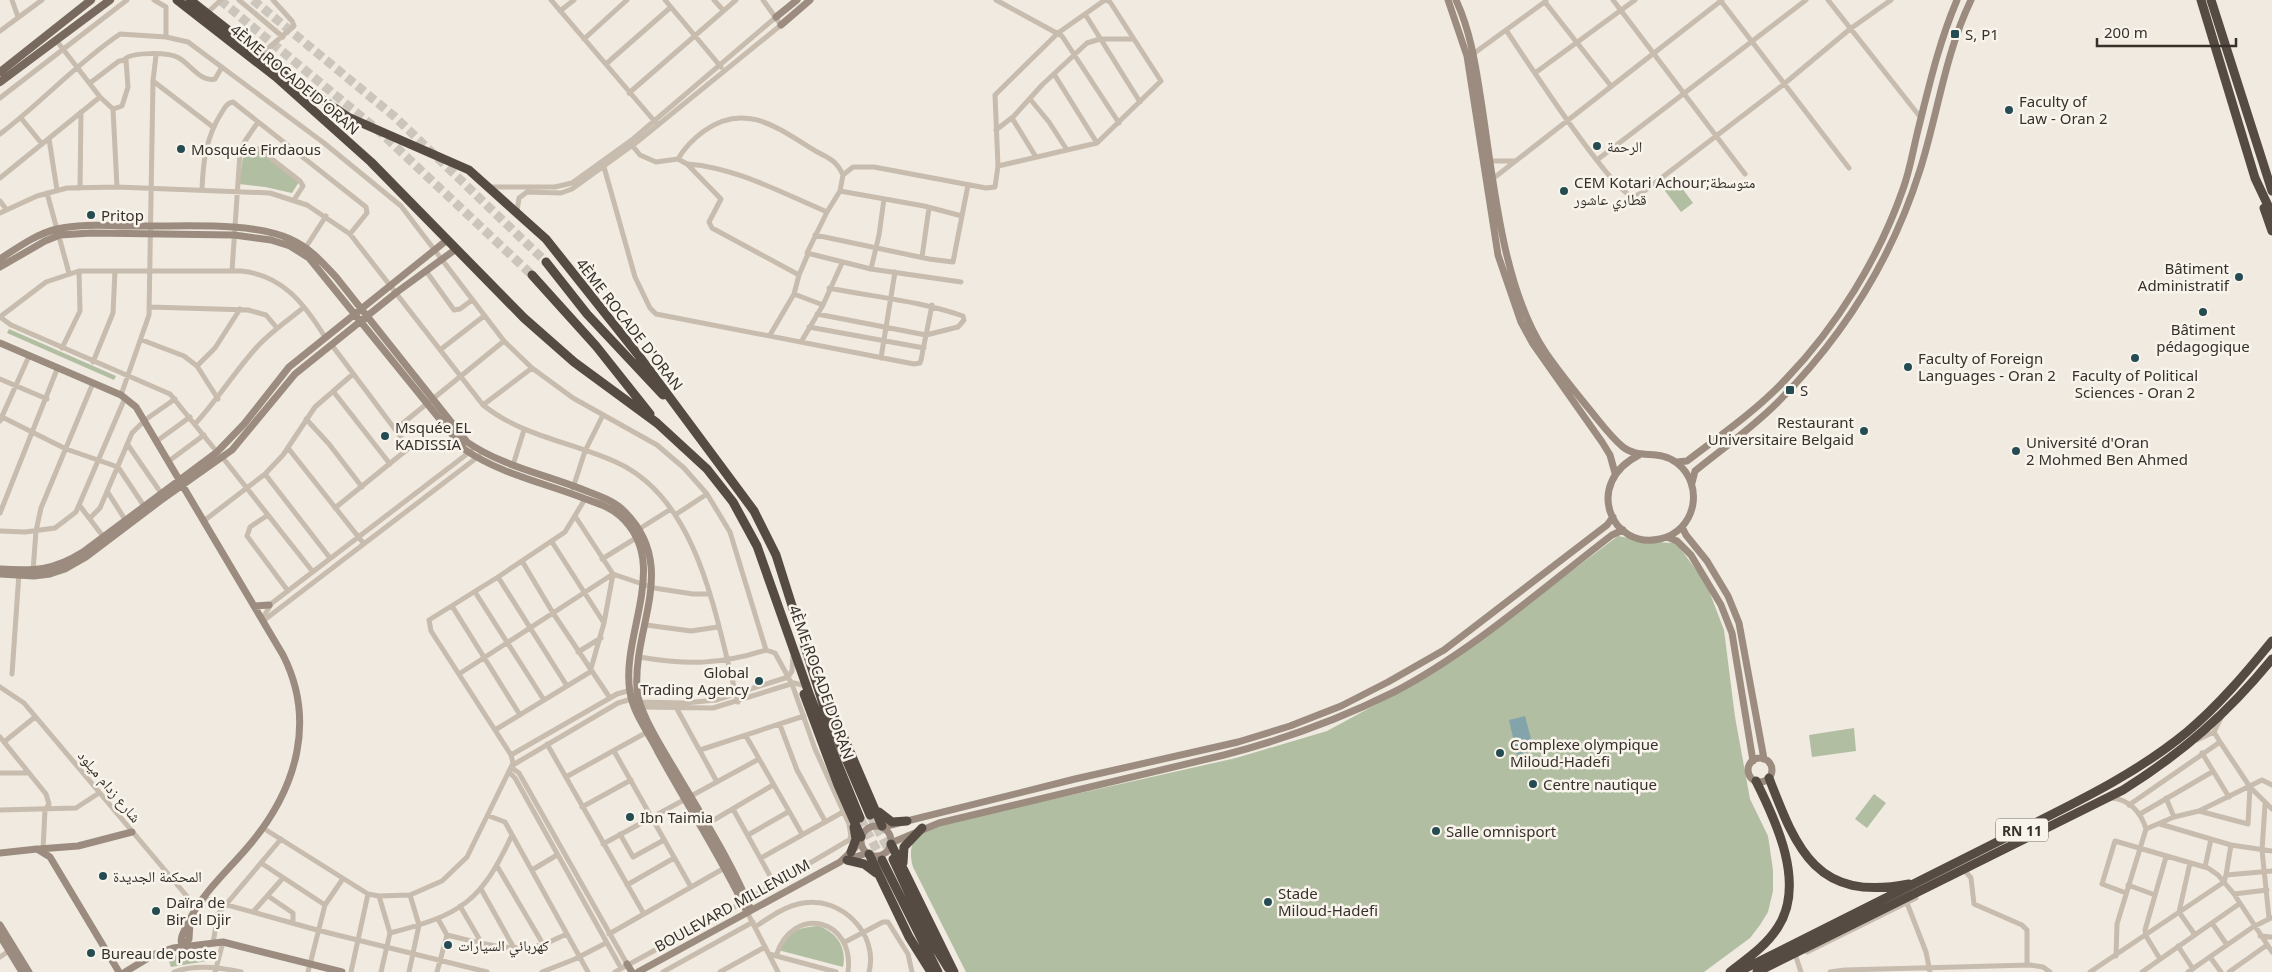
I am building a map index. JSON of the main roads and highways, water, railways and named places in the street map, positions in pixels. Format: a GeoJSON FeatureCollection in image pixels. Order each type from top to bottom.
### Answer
{"type":"FeatureCollection","features":[{"type":"Feature","properties":{"kind":"highway","name":"4ÈME ROCADE D'ORAN"},"geometry":{"type":"LineString","coordinates":[[177,0],[276,77],[337,131],[376,167],[524,318],[556,346],[657,423],[707,469],[737,510],[764,563],[810,696],[856,818]]}},
{"type":"Feature","properties":{"kind":"highway","name":"4ÈME ROCADE D'ORAN"},"geometry":{"type":"LineString","coordinates":[[190,0],[280,71],[348,117],[469,170],[546,238],[743,494],[770,541],[825,710],[873,812],[883,827]]}},
{"type":"Feature","properties":{"kind":"highway"},"geometry":{"type":"LineString","coordinates":[[2202,0],[2272,232]]}},
{"type":"Feature","properties":{"kind":"highway"},"geometry":{"type":"LineString","coordinates":[[2211,0],[2272,191]]}},
{"type":"Feature","properties":{"kind":"highway"},"geometry":{"type":"LineString","coordinates":[[2257,184],[2272,214]]}},
{"type":"Feature","properties":{"kind":"highway"},"geometry":{"type":"LineString","coordinates":[[546,262],[587,314],[686,419]]}},
{"type":"Feature","properties":{"kind":"highway"},"geometry":{"type":"LineString","coordinates":[[532,275],[596,346],[657,423]]}},
{"type":"Feature","properties":{"kind":"highway"},"geometry":{"type":"LineString","coordinates":[[791,641],[793,656],[807,705],[856,818],[861,839]]}},
{"type":"Feature","properties":{"kind":"highway","name":"RN 11"},"geometry":{"type":"LineString","coordinates":[[1738,972],[1921,882],[2137,769],[2207,714],[2245,674],[2272,641]]}},
{"type":"Feature","properties":{"kind":"highway","name":"RN 11"},"geometry":{"type":"LineString","coordinates":[[1757,972],[1967,870],[2123,790],[2164,765],[2192,743],[2223,713],[2272,659]]}},
{"type":"Feature","properties":{"kind":"highway"},"geometry":{"type":"LineString","coordinates":[[1769,778],[1796,841],[1805,856],[1819,869],[1845,883],[1866,888],[1889,888],[1921,882]]}},
{"type":"Feature","properties":{"kind":"highway"},"geometry":{"type":"LineString","coordinates":[[1730,972],[1764,946],[1779,926],[1786,908],[1789,885],[1786,856],[1756,781]]}},
{"type":"Feature","properties":{"kind":"highway"},"geometry":{"type":"LineString","coordinates":[[873,812],[892,822],[907,821]]}},
{"type":"Feature","properties":{"kind":"highway"},"geometry":{"type":"LineString","coordinates":[[856,818],[856,839],[846,858],[868,866],[881,876]]}},
{"type":"Feature","properties":{"kind":"highway"},"geometry":{"type":"LineString","coordinates":[[904,868],[904,847],[922,828]]}},
{"type":"Feature","properties":{"kind":"highway"},"geometry":{"type":"LineString","coordinates":[[891,847],[904,868],[953,972]]}},
{"type":"Feature","properties":{"kind":"highway"},"geometry":{"type":"LineString","coordinates":[[891,847],[930,937],[953,972]]}},
{"type":"Feature","properties":{"kind":"highway"},"geometry":{"type":"LineString","coordinates":[[868,854],[881,876],[909,937],[931,972]]}},
{"type":"Feature","properties":{"kind":"highway"},"geometry":{"type":"LineString","coordinates":[[882,860],[938,972]]}},
{"type":"Feature","properties":{"kind":"main road"},"geometry":{"type":"LineString","coordinates":[[0,72],[92,0]]}},
{"type":"Feature","properties":{"kind":"main road"},"geometry":{"type":"LineString","coordinates":[[0,82],[110,0]]}},
{"type":"Feature","properties":{"kind":"main road"},"geometry":{"type":"LineString","coordinates":[[776,17],[797,0]]}},
{"type":"Feature","properties":{"kind":"main road"},"geometry":{"type":"LineString","coordinates":[[781,25],[809,0]]}},
{"type":"Feature","properties":{"kind":"main road"},"geometry":{"type":"LineString","coordinates":[[1448,0],[1467,56],[1498,255],[1521,322],[1546,365],[1602,442],[1610,455],[1615,473]]}},
{"type":"Feature","properties":{"kind":"main road"},"geometry":{"type":"LineString","coordinates":[[1456,0],[1473,54],[1506,252],[1514,285],[1540,342],[1560,373],[1608,432],[1622,446],[1639,456]]}},
{"type":"Feature","properties":{"kind":"main road"},"geometry":{"type":"LineString","coordinates":[[1677,462],[1687,461],[1753,409],[1786,378],[1826,330],[1860,281],[1884,237],[1904,188],[1940,40],[1957,0]]}},
{"type":"Feature","properties":{"kind":"main road"},"geometry":{"type":"LineString","coordinates":[[1692,484],[1686,472],[1677,462],[1659,454],[1639,456],[1625,462],[1615,473],[1608,495],[1613,517],[1623,530],[1644,540],[1667,537],[1682,527],[1693,506],[1692,484],[1695,471],[1771,408],[1835,338],[1870,285],[1904,217],[1920,168],[1953,41],[1971,0]]}},
{"type":"Feature","properties":{"kind":"main road"},"geometry":{"type":"LineString","coordinates":[[0,259],[44,233],[89,226],[151,230],[270,232],[306,247],[336,277],[363,319],[430,403],[467,442],[472,450],[584,499],[605,505],[620,516],[636,533],[644,560],[643,583],[630,656],[636,699],[650,731],[745,901],[751,918]]}},
{"type":"Feature","properties":{"kind":"main road"},"geometry":{"type":"LineString","coordinates":[[234,231],[271,240],[298,250],[309,258],[358,312]]}},
{"type":"Feature","properties":{"kind":"main road"},"geometry":{"type":"LineString","coordinates":[[0,267],[22,252],[59,232]]}},
{"type":"Feature","properties":{"kind":"main road"},"geometry":{"type":"LineString","coordinates":[[0,574],[34,573],[66,563],[105,540],[182,482],[217,452],[244,424],[289,367],[448,240]]}},
{"type":"Feature","properties":{"kind":"main road"},"geometry":{"type":"LineString","coordinates":[[105,540],[126,520],[161,493],[223,458],[252,429],[295,374],[397,292],[456,249]]}},
{"type":"Feature","properties":{"kind":"main road"},"geometry":{"type":"LineString","coordinates":[[0,344],[93,383],[123,397],[136,407],[263,620],[286,661],[294,681],[301,724],[293,766],[278,803],[263,828],[196,907],[187,930],[181,939],[184,946]]}},
{"type":"Feature","properties":{"kind":"main road"},"geometry":{"type":"LineString","coordinates":[[480,455],[574,485],[621,508],[650,555],[651,586],[639,657],[636,699]]}},
{"type":"Feature","properties":{"kind":"main road"},"geometry":{"type":"LineString","coordinates":[[883,827],[1075,779],[1238,742],[1290,726],[1341,706],[1444,650],[1607,525],[1613,517]]}},
{"type":"Feature","properties":{"kind":"main road"},"geometry":{"type":"LineString","coordinates":[[1667,537],[1677,541],[1691,555],[1721,605],[1732,633],[1753,761],[1749,772],[1756,781],[1764,781],[1769,778],[1772,767],[1764,759],[1739,623],[1728,596],[1707,561],[1686,535],[1682,527]]}},
{"type":"Feature","properties":{"kind":"main road"},"geometry":{"type":"LineString","coordinates":[[846,858],[868,854],[882,854],[922,828],[970,814],[1266,744],[1346,713],[1395,691],[1445,662],[1612,535],[1623,530]]}},
{"type":"Feature","properties":{"kind":"main road"},"geometry":{"type":"LineString","coordinates":[[0,569],[19,573]]}},
{"type":"Feature","properties":{"kind":"main road"},"geometry":{"type":"LineString","coordinates":[[254,606],[269,605]]}},
{"type":"Feature","properties":{"kind":"main road"},"geometry":{"type":"LineString","coordinates":[[1341,706],[1346,713]]}},
{"type":"Feature","properties":{"kind":"main road"},"geometry":{"type":"LineString","coordinates":[[1753,761],[1764,759]]}},
{"type":"Feature","properties":{"kind":"main road"},"geometry":{"type":"LineString","coordinates":[[688,798],[707,824],[726,867]]}},
{"type":"Feature","properties":{"kind":"main road"},"geometry":{"type":"LineString","coordinates":[[846,858],[867,828],[877,825],[883,827],[890,834],[891,847]]}},
{"type":"Feature","properties":{"kind":"main road"},"geometry":{"type":"LineString","coordinates":[[1,851],[92,843],[132,832]]}},
{"type":"Feature","properties":{"kind":"main road"},"geometry":{"type":"LineString","coordinates":[[861,839],[862,847],[868,854]]}},
{"type":"Feature","properties":{"kind":"main road"},"geometry":{"type":"LineString","coordinates":[[40,849],[50,857],[119,972]]}},
{"type":"Feature","properties":{"kind":"main road","name":"BOULEVARD MILLENIUM"},"geometry":{"type":"LineString","coordinates":[[638,972],[751,918],[846,858]]}},
{"type":"Feature","properties":{"kind":"main road"},"geometry":{"type":"LineString","coordinates":[[0,925],[29,972]]}},
{"type":"Feature","properties":{"kind":"main road"},"geometry":{"type":"LineString","coordinates":[[187,930],[194,938],[209,943]]}},
{"type":"Feature","properties":{"kind":"main road"},"geometry":{"type":"LineString","coordinates":[[173,948],[187,930]]}},
{"type":"Feature","properties":{"kind":"main road"},"geometry":{"type":"LineString","coordinates":[[0,936],[22,972]]}},
{"type":"Feature","properties":{"kind":"main road"},"geometry":{"type":"LineString","coordinates":[[125,972],[155,954],[173,948],[224,942],[342,972]]}},
{"type":"Feature","properties":{"kind":"main road"},"geometry":{"type":"LineString","coordinates":[[624,966],[632,972]]}},
{"type":"Feature","properties":{"kind":"water"},"geometry":{"type":"Polygon","coordinates":[[[1525,716],[1534,750],[1517,755],[1509,720],[1525,716]]]}},
{"type":"Feature","properties":{"kind":"tunnel"},"geometry":{"type":"LineString","coordinates":[[220,0],[380,132],[532,275]]}},
{"type":"Feature","properties":{"kind":"tunnel"},"geometry":{"type":"LineString","coordinates":[[253,0],[395,117],[546,262]]}},
{"type":"Feature","properties":{"kind":"tunnel"},"geometry":{"type":"LineString","coordinates":[[870,815],[891,854]]}},
{"type":"Feature","properties":{"kind":"tunnel"},"geometry":{"type":"LineString","coordinates":[[860,818],[882,860]]}},
{"type":"Feature","properties":{"kind":"place","name":"S, P1"},"geometry":{"type":"Point","coordinates":[1955,34]}},
{"type":"Feature","properties":{"kind":"place","name":"Faculty of Law - Oran 2"},"geometry":{"type":"Point","coordinates":[2009,110]}},
{"type":"Feature","properties":{"kind":"place","name":"الرحمة"},"geometry":{"type":"Point","coordinates":[1597,146]}},
{"type":"Feature","properties":{"kind":"place","name":"Mosquée Firdaous"},"geometry":{"type":"Point","coordinates":[181,149]}},
{"type":"Feature","properties":{"kind":"place","name":"CEM Kotari Achour;متوسطة قطاري عاشور"},"geometry":{"type":"Point","coordinates":[1564,191]}},
{"type":"Feature","properties":{"kind":"place","name":"Pritop"},"geometry":{"type":"Point","coordinates":[91,215]}},
{"type":"Feature","properties":{"kind":"place","name":"Bâtiment Administratif"},"geometry":{"type":"Point","coordinates":[2239,277]}},
{"type":"Feature","properties":{"kind":"place","name":"Bâtiment pédagogique"},"geometry":{"type":"Point","coordinates":[2203,312]}},
{"type":"Feature","properties":{"kind":"place","name":"Faculty of Political Sciences - Oran 2"},"geometry":{"type":"Point","coordinates":[2135,358]}},
{"type":"Feature","properties":{"kind":"place","name":"Faculty of Foreign Languages - Oran 2"},"geometry":{"type":"Point","coordinates":[1908,367]}},
{"type":"Feature","properties":{"kind":"place","name":"S"},"geometry":{"type":"Point","coordinates":[1790,390]}},
{"type":"Feature","properties":{"kind":"place","name":"Restaurant Universitaire Belgaid"},"geometry":{"type":"Point","coordinates":[1864,431]}},
{"type":"Feature","properties":{"kind":"place","name":"Msquée EL KADISSIA"},"geometry":{"type":"Point","coordinates":[385,436]}},
{"type":"Feature","properties":{"kind":"place","name":"Université d'Oran 2 Mohmed Ben Ahmed"},"geometry":{"type":"Point","coordinates":[2016,451]}},
{"type":"Feature","properties":{"kind":"place","name":"Global Trading Agency"},"geometry":{"type":"Point","coordinates":[759,681]}},
{"type":"Feature","properties":{"kind":"place","name":"Complexe olympique Miloud-Hadefi"},"geometry":{"type":"Point","coordinates":[1500,753]}},
{"type":"Feature","properties":{"kind":"place","name":"Centre nautique"},"geometry":{"type":"Point","coordinates":[1533,784]}},
{"type":"Feature","properties":{"kind":"place","name":"Ibn Taimia"},"geometry":{"type":"Point","coordinates":[630,817]}},
{"type":"Feature","properties":{"kind":"place","name":"Salle omnisport"},"geometry":{"type":"Point","coordinates":[1436,831]}},
{"type":"Feature","properties":{"kind":"place","name":"المحكمة الجديدة"},"geometry":{"type":"Point","coordinates":[103,876]}},
{"type":"Feature","properties":{"kind":"place","name":"Stade Miloud-Hadefi"},"geometry":{"type":"Point","coordinates":[1268,902]}},
{"type":"Feature","properties":{"kind":"place","name":"Daïra de Bir el Djir"},"geometry":{"type":"Point","coordinates":[156,911]}},
{"type":"Feature","properties":{"kind":"place","name":"كهربائي السيارات"},"geometry":{"type":"Point","coordinates":[448,945]}},
{"type":"Feature","properties":{"kind":"place","name":"Bureau de poste"},"geometry":{"type":"Point","coordinates":[91,953]}}]}
